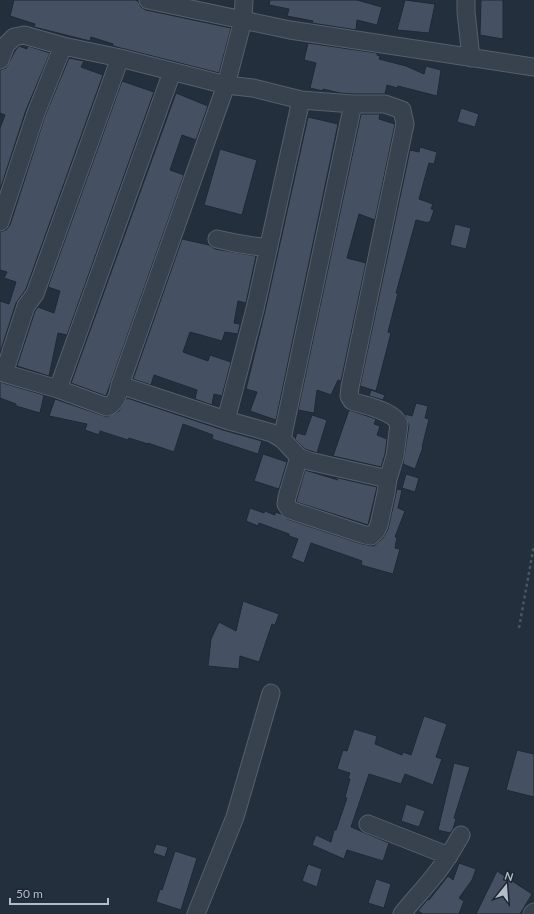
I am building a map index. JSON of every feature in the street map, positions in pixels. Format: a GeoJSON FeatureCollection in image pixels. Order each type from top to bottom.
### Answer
{"type":"FeatureCollection","features":[{"type":"Feature","properties":{"kind":"street"},"geometry":{"type":"LineString","coordinates":[[148,0],[290,30],[534,67]]}},
{"type":"Feature","properties":{"kind":"street"},"geometry":{"type":"LineString","coordinates":[[120,58],[36,294],[26,306],[2,372],[58,389],[107,407],[116,400],[226,85],[243,20],[244,0]]}},
{"type":"Feature","properties":{"kind":"street"},"geometry":{"type":"LineString","coordinates":[[466,0],[471,58]]}},
{"type":"Feature","properties":{"kind":"street"},"geometry":{"type":"LineString","coordinates":[[0,60],[6,45],[14,37],[24,35],[63,46],[120,58],[226,85],[253,88],[301,100],[353,104],[385,104],[402,110],[406,124],[352,368],[350,387],[350,396],[352,401],[391,414],[397,419],[399,424],[395,456],[388,479],[386,493],[376,531],[371,536],[365,536],[290,510],[286,504],[287,497],[299,457]]}},
{"type":"Feature","properties":{"kind":"street"},"geometry":{"type":"LineString","coordinates":[[0,222],[36,113],[63,46]]}},
{"type":"Feature","properties":{"kind":"street"},"geometry":{"type":"LineString","coordinates":[[58,389],[172,72]]}},
{"type":"Feature","properties":{"kind":"street"},"geometry":{"type":"LineString","coordinates":[[226,420],[243,358],[301,100]]}},
{"type":"Feature","properties":{"kind":"street"},"geometry":{"type":"LineString","coordinates":[[282,439],[353,104]]}},
{"type":"Feature","properties":{"kind":"street"},"geometry":{"type":"LineString","coordinates":[[217,239],[248,246],[269,247]]}},
{"type":"Feature","properties":{"kind":"street"},"geometry":{"type":"LineString","coordinates":[[120,385],[226,420],[272,433],[282,439],[299,457],[314,462],[388,479]]}},
{"type":"Feature","properties":{"kind":"street"},"geometry":{"type":"LineString","coordinates":[[196,914],[235,817],[271,693]]}},
{"type":"Feature","properties":{"kind":"street"},"geometry":{"type":"LineString","coordinates":[[368,824],[449,856]]}},
{"type":"Feature","properties":{"kind":"street"},"geometry":{"type":"LineString","coordinates":[[402,914],[449,856],[461,834]]}},
{"type":"Feature","properties":{"kind":"path"},"geometry":{"type":"LineString","coordinates":[[519,628],[534,545]]}},
{"type":"Feature","properties":{"kind":"building"},"geometry":{"type":"Polygon","coordinates":[[[14,0],[135,0],[138,1],[141,7],[146,10],[231,28],[219,73],[113,46],[113,44],[91,37],[90,41],[34,27],[35,24],[10,16],[14,0]]]}},
{"type":"Feature","properties":{"kind":"building"},"geometry":{"type":"Polygon","coordinates":[[[270,0],[357,0],[382,7],[377,25],[357,20],[356,30],[312,23],[313,21],[287,16],[289,9],[269,5],[270,0]]]}},
{"type":"Feature","properties":{"kind":"building"},"geometry":{"type":"Polygon","coordinates":[[[405,0],[435,4],[429,33],[397,30],[405,0]]]}},
{"type":"Feature","properties":{"kind":"building"},"geometry":{"type":"Polygon","coordinates":[[[481,0],[503,0],[503,39],[480,35],[481,0]]]}},
{"type":"Feature","properties":{"kind":"building"},"geometry":{"type":"Polygon","coordinates":[[[308,43],[377,53],[377,55],[380,56],[379,59],[406,66],[424,74],[426,66],[441,70],[437,96],[398,86],[397,88],[387,85],[385,94],[340,93],[310,88],[316,63],[304,60],[308,43]]]}},
{"type":"Feature","properties":{"kind":"building"},"geometry":{"type":"Polygon","coordinates":[[[19,46],[27,49],[28,46],[50,53],[26,110],[0,190],[0,128],[5,115],[0,113],[0,70],[6,68],[19,46]]]}},
{"type":"Feature","properties":{"kind":"building"},"geometry":{"type":"Polygon","coordinates":[[[69,58],[84,61],[81,67],[103,75],[26,289],[16,303],[0,353],[0,301],[9,304],[16,282],[4,278],[7,272],[0,270],[0,232],[6,230],[10,225],[45,116],[69,58]]]}},
{"type":"Feature","properties":{"kind":"building"},"geometry":{"type":"Polygon","coordinates":[[[122,81],[154,92],[67,335],[58,333],[49,376],[17,366],[35,311],[38,307],[54,313],[60,291],[48,287],[122,81]]]}},
{"type":"Feature","properties":{"kind":"building"},"geometry":{"type":"Polygon","coordinates":[[[176,93],[208,106],[196,140],[182,135],[170,170],[184,175],[106,396],[71,383],[176,93]]]}},
{"type":"Feature","properties":{"kind":"building"},"geometry":{"type":"Polygon","coordinates":[[[461,108],[479,114],[475,127],[457,122],[461,108]]]}},
{"type":"Feature","properties":{"kind":"building"},"geometry":{"type":"Polygon","coordinates":[[[361,114],[380,114],[379,119],[395,124],[375,220],[359,214],[347,258],[366,263],[341,381],[338,380],[331,395],[317,390],[314,413],[298,410],[361,114]]]}},
{"type":"Feature","properties":{"kind":"building"},"geometry":{"type":"Polygon","coordinates":[[[308,117],[338,124],[276,420],[250,411],[257,392],[246,389],[308,117]]]}},
{"type":"Feature","properties":{"kind":"building"},"geometry":{"type":"Polygon","coordinates":[[[420,147],[437,152],[434,164],[429,163],[419,199],[433,204],[431,209],[434,210],[429,223],[416,220],[396,293],[398,293],[388,332],[391,333],[376,391],[360,386],[410,150],[419,152],[420,147]]]}},
{"type":"Feature","properties":{"kind":"building"},"geometry":{"type":"Polygon","coordinates":[[[220,149],[257,160],[242,215],[204,205],[220,149]]]}},
{"type":"Feature","properties":{"kind":"building"},"geometry":{"type":"Polygon","coordinates":[[[455,224],[471,228],[466,249],[450,245],[455,224]]]}},
{"type":"Feature","properties":{"kind":"building"},"geometry":{"type":"Polygon","coordinates":[[[182,239],[209,245],[215,249],[256,256],[246,303],[238,301],[234,323],[240,324],[238,334],[225,332],[222,341],[190,332],[183,352],[208,361],[210,355],[231,362],[222,396],[214,394],[212,405],[195,399],[197,390],[154,375],[151,385],[133,379],[182,239]]]}},
{"type":"Feature","properties":{"kind":"building"},"geometry":{"type":"Polygon","coordinates":[[[0,382],[44,395],[40,413],[16,406],[16,404],[0,398],[0,382]]]}},
{"type":"Feature","properties":{"kind":"building"},"geometry":{"type":"Polygon","coordinates":[[[371,390],[385,395],[383,400],[369,396],[371,390]]]}},
{"type":"Feature","properties":{"kind":"building"},"geometry":{"type":"Polygon","coordinates":[[[127,398],[223,430],[262,441],[258,454],[212,439],[213,435],[183,424],[174,452],[148,443],[129,438],[128,440],[100,431],[99,435],[85,430],[87,424],[49,416],[55,399],[107,417],[119,411],[127,398]]]}},
{"type":"Feature","properties":{"kind":"building"},"geometry":{"type":"Polygon","coordinates":[[[416,403],[428,406],[425,418],[429,419],[423,447],[415,469],[403,464],[409,425],[405,414],[412,416],[416,403]]]}},
{"type":"Feature","properties":{"kind":"building"},"geometry":{"type":"Polygon","coordinates":[[[349,410],[376,419],[374,424],[380,426],[377,435],[387,439],[381,467],[333,456],[349,410]]]}},
{"type":"Feature","properties":{"kind":"building"},"geometry":{"type":"Polygon","coordinates":[[[312,415],[327,420],[317,453],[305,449],[295,439],[297,433],[305,435],[312,415]]]}},
{"type":"Feature","properties":{"kind":"building"},"geometry":{"type":"Polygon","coordinates":[[[263,454],[287,462],[279,489],[254,481],[263,454]]]}},
{"type":"Feature","properties":{"kind":"building"},"geometry":{"type":"Polygon","coordinates":[[[305,470],[338,480],[334,477],[377,487],[368,525],[296,502],[305,470]]]}},
{"type":"Feature","properties":{"kind":"building"},"geometry":{"type":"Polygon","coordinates":[[[406,474],[419,478],[415,492],[402,488],[406,474]]]}},
{"type":"Feature","properties":{"kind":"building"},"geometry":{"type":"Polygon","coordinates":[[[397,489],[402,490],[398,508],[405,511],[395,537],[397,537],[395,548],[400,549],[393,574],[361,565],[362,561],[311,543],[304,563],[291,558],[298,539],[289,536],[289,534],[259,523],[258,526],[246,521],[250,508],[275,515],[275,512],[281,514],[287,519],[362,544],[374,546],[383,538],[388,529],[397,489]]]}},
{"type":"Feature","properties":{"kind":"building"},"geometry":{"type":"Polygon","coordinates":[[[243,601],[279,614],[275,625],[272,624],[259,662],[240,656],[239,669],[208,666],[211,639],[219,622],[236,631],[243,601]]]}},
{"type":"Feature","properties":{"kind":"building"},"geometry":{"type":"Polygon","coordinates":[[[424,716],[447,724],[436,757],[442,759],[433,785],[405,774],[401,784],[369,774],[351,827],[389,843],[383,861],[347,850],[344,859],[312,845],[316,835],[331,842],[334,830],[336,830],[347,798],[345,797],[350,779],[348,779],[350,773],[337,769],[343,750],[347,751],[354,729],[377,736],[375,744],[402,755],[403,752],[411,755],[424,716]]]}},
{"type":"Feature","properties":{"kind":"building"},"geometry":{"type":"Polygon","coordinates":[[[517,750],[534,754],[534,797],[506,790],[517,750]]]}},
{"type":"Feature","properties":{"kind":"building"},"geometry":{"type":"Polygon","coordinates":[[[454,763],[470,767],[454,818],[456,819],[453,829],[450,833],[438,830],[454,763]]]}},
{"type":"Feature","properties":{"kind":"building"},"geometry":{"type":"Polygon","coordinates":[[[406,804],[425,811],[419,827],[401,821],[406,804]]]}},
{"type":"Feature","properties":{"kind":"building"},"geometry":{"type":"Polygon","coordinates":[[[156,844],[168,847],[165,857],[153,853],[156,844]]]}},
{"type":"Feature","properties":{"kind":"building"},"geometry":{"type":"Polygon","coordinates":[[[175,851],[197,858],[181,910],[156,902],[160,889],[162,890],[175,851]]]}},
{"type":"Feature","properties":{"kind":"building"},"geometry":{"type":"Polygon","coordinates":[[[459,863],[476,869],[472,880],[459,898],[464,901],[459,914],[423,914],[418,911],[448,876],[453,880],[459,863]]]}},
{"type":"Feature","properties":{"kind":"building"},"geometry":{"type":"Polygon","coordinates":[[[308,864],[322,869],[317,887],[302,881],[308,864]]]}},
{"type":"Feature","properties":{"kind":"building"},"geometry":{"type":"Polygon","coordinates":[[[497,871],[532,894],[520,914],[476,914],[497,871]]]}},
{"type":"Feature","properties":{"kind":"building"},"geometry":{"type":"Polygon","coordinates":[[[376,879],[391,884],[384,908],[368,903],[376,879]]]}}]}
